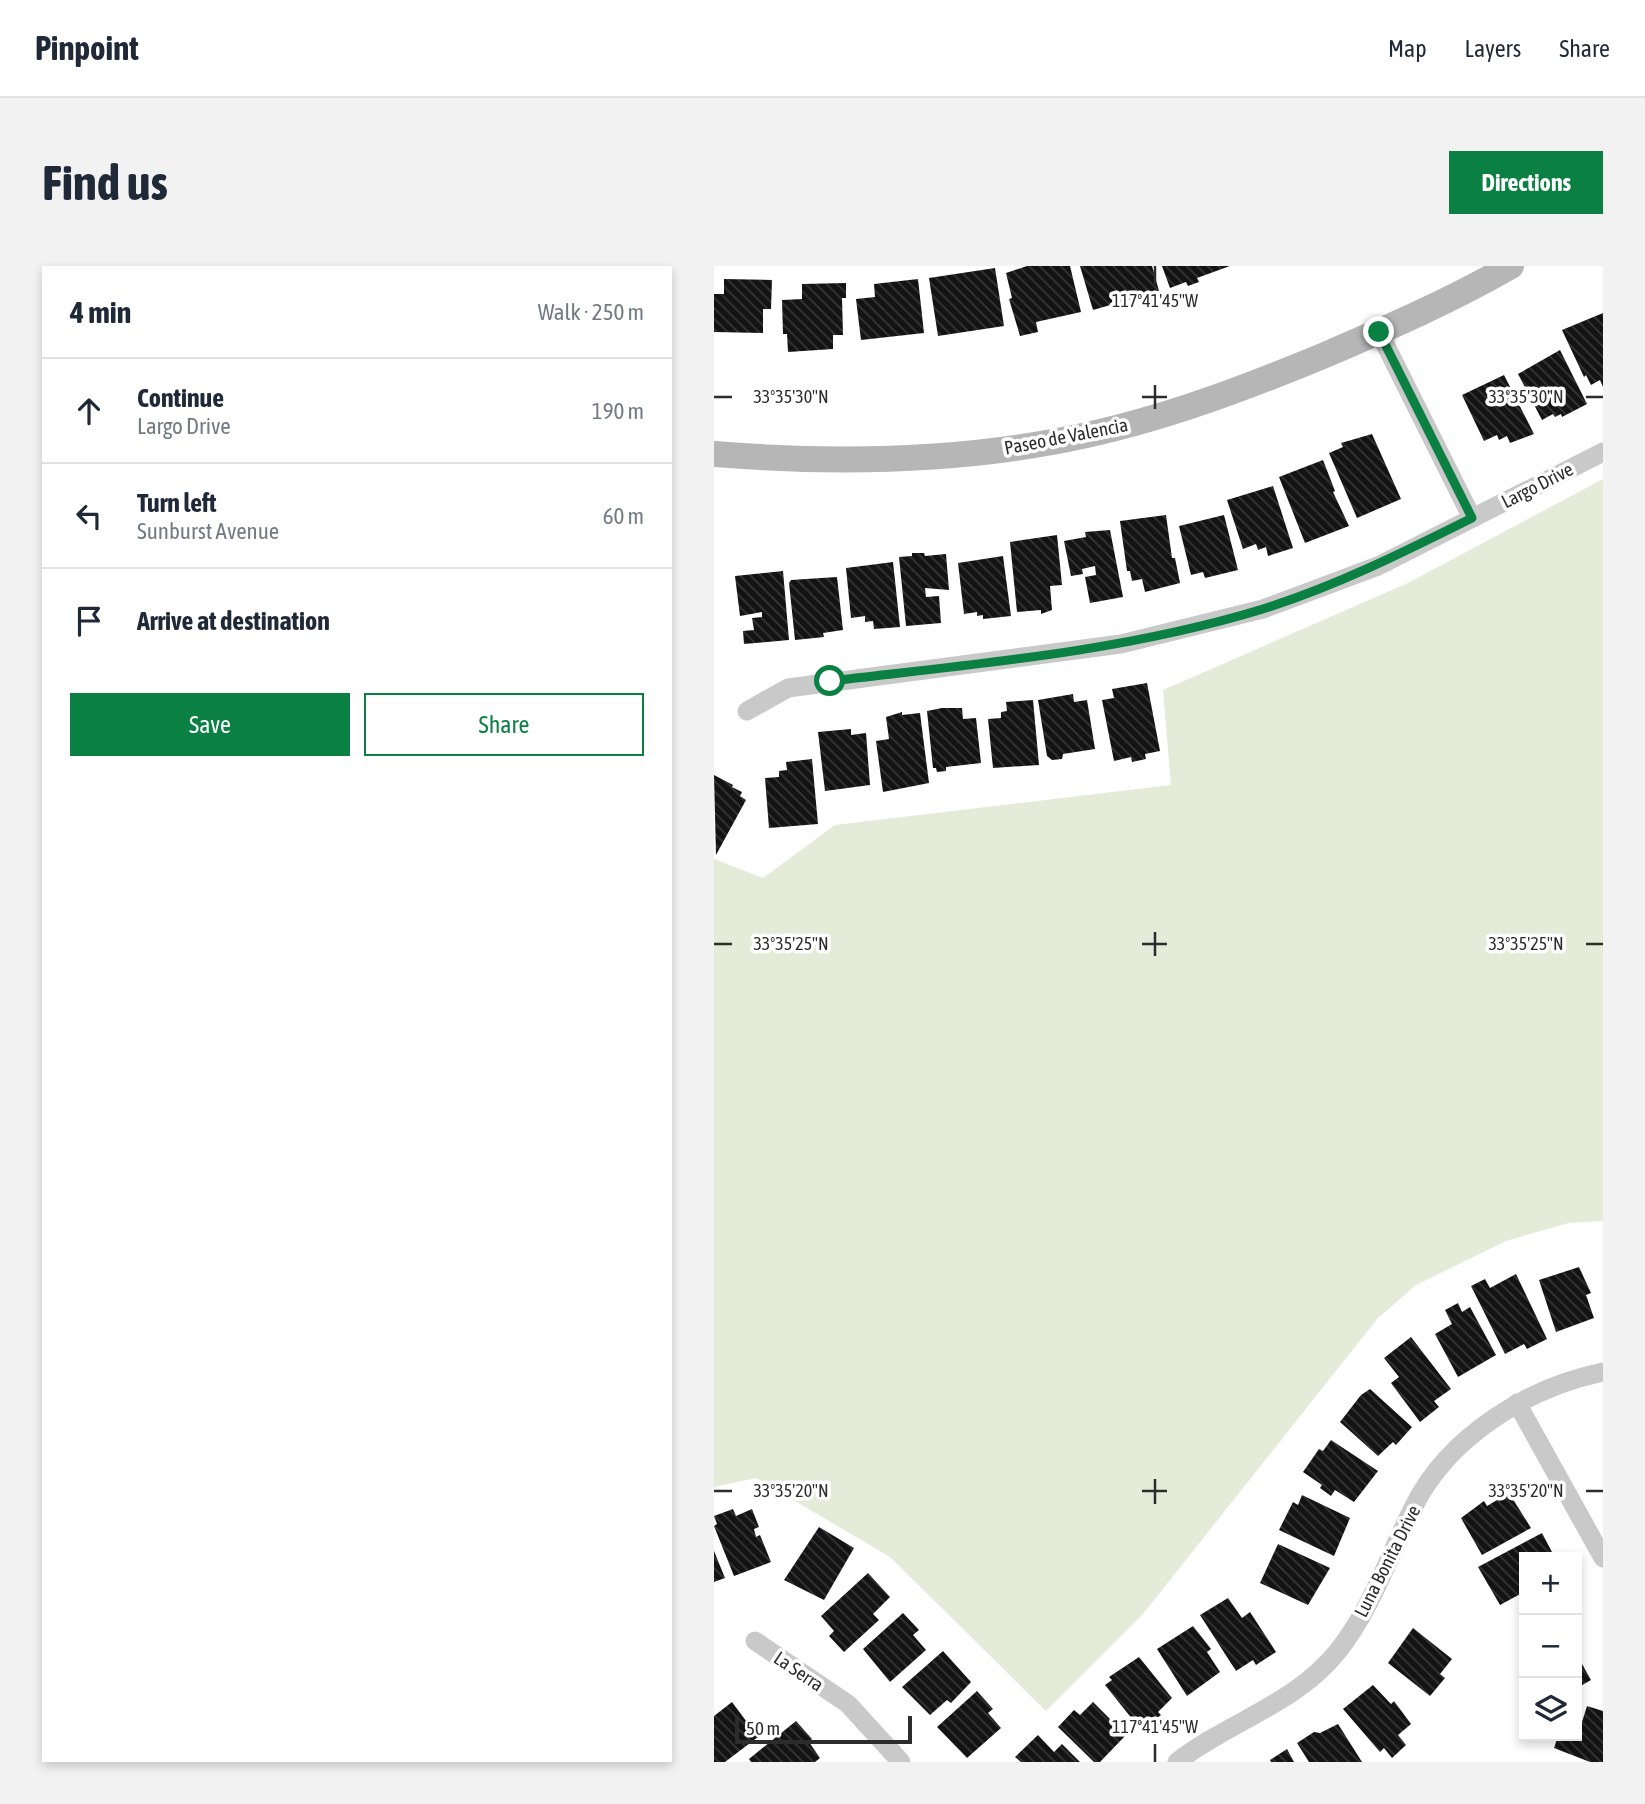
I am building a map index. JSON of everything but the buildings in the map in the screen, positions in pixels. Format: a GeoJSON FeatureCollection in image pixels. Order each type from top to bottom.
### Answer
{"type":"FeatureCollection","features":[{"type":"Feature","properties":{"kind":"main road","name":"Paseo de Valencia"},"geometry":{"type":"LineString","coordinates":[[714,454],[865,459],[971,452],[1052,442],[1143,421],[1231,394],[1379,332],[1511,266]]}},
{"type":"Feature","properties":{"kind":"street"},"geometry":{"type":"LineString","coordinates":[[1379,332],[1472,518]]}},
{"type":"Feature","properties":{"kind":"street","name":"Largo Drive"},"geometry":{"type":"LineString","coordinates":[[747,711],[788,688],[1121,644],[1263,608],[1378,566],[1603,452]]}},
{"type":"Feature","properties":{"kind":"street","name":"Luna Bonita Drive"},"geometry":{"type":"LineString","coordinates":[[1177,1762],[1198,1745],[1283,1700],[1337,1653],[1371,1599],[1415,1503],[1453,1450],[1517,1404],[1570,1379],[1603,1372]]}},
{"type":"Feature","properties":{"kind":"street"},"geometry":{"type":"LineString","coordinates":[[1517,1404],[1603,1558]]}},
{"type":"Feature","properties":{"kind":"street","name":"La Serra"},"geometry":{"type":"LineString","coordinates":[[755,1641],[848,1704],[901,1762]]}},
{"type":"Feature","properties":{"kind":"green space"},"geometry":{"type":"Polygon","coordinates":[[[1603,479],[1603,1221],[1569,1223],[1506,1241],[1416,1285],[1378,1318],[1143,1614],[1046,1711],[890,1557],[756,1478],[714,1487],[714,859],[763,878],[835,825],[1171,785],[1163,690],[1408,583],[1603,479]]]}},
{"type":"Feature","properties":{"kind":"route"},"geometry":{"type":"LineString","coordinates":[[830,681],[1033,658],[1121,644],[1263,608],[1378,566],[1472,518],[1379,332]]}}]}
